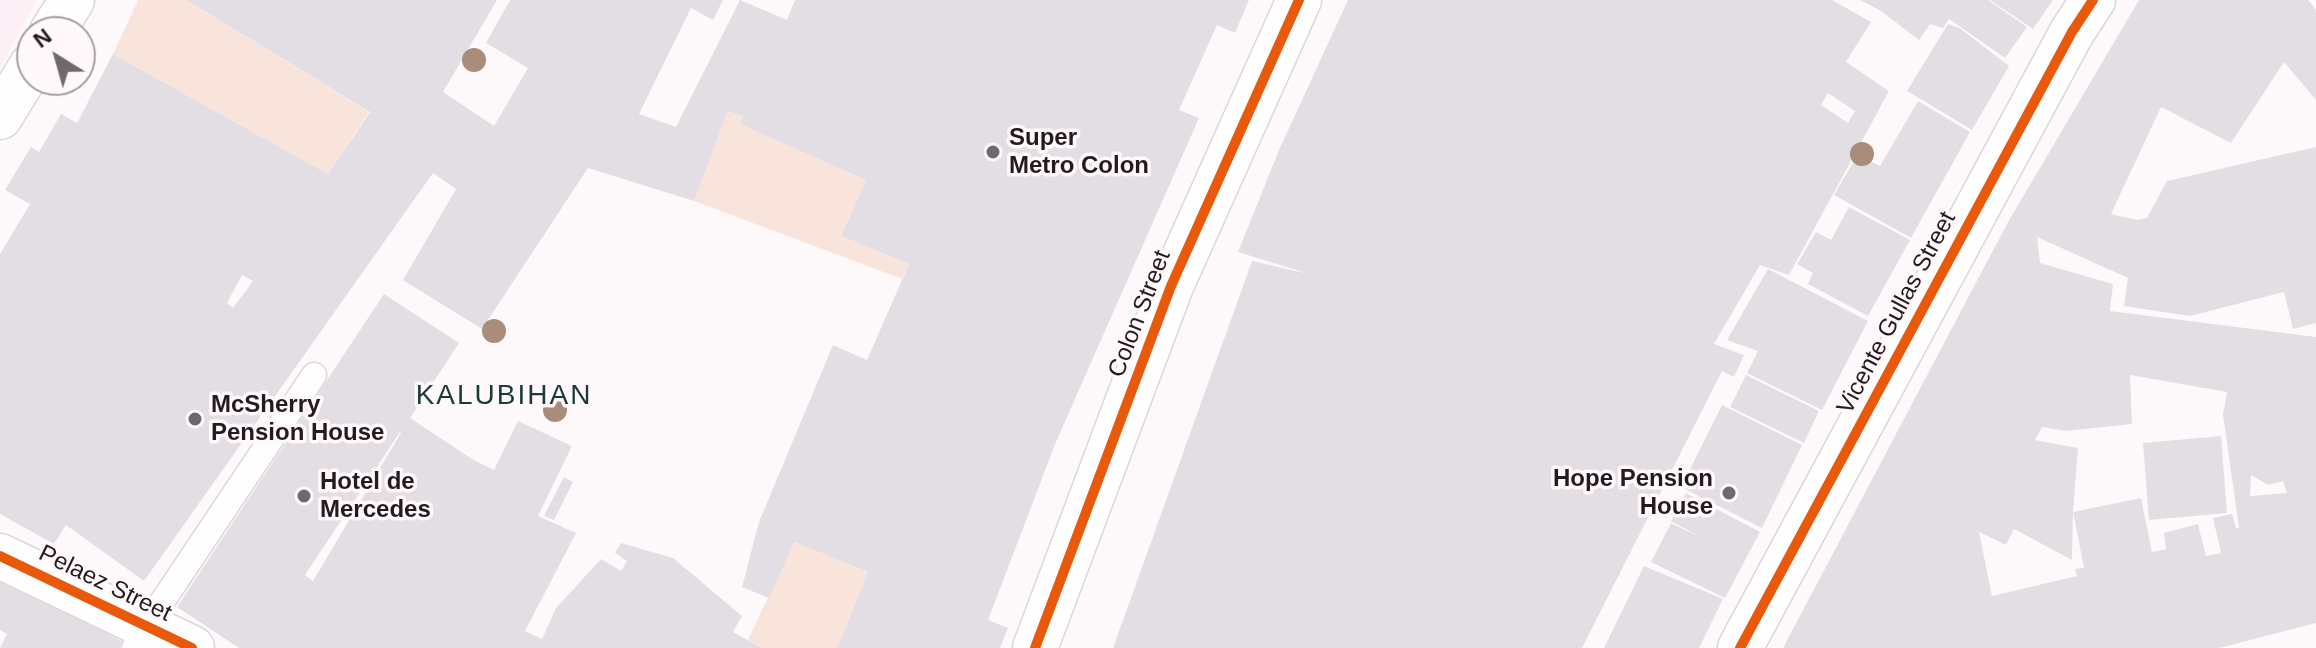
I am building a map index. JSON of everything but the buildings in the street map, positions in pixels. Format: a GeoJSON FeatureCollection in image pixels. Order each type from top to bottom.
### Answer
{"type":"FeatureCollection","features":[{"type":"Feature","properties":{"kind":"street","name":"Colon Street"},"geometry":{"type":"LineString","coordinates":[[1035,648],[1171,286],[1299,0]]}},
{"type":"Feature","properties":{"kind":"street","name":"Vicente Gullas Street"},"geometry":{"type":"LineString","coordinates":[[1740,648],[2072,32],[2093,0]]}},
{"type":"Feature","properties":{"kind":"street"},"geometry":{"type":"LineString","coordinates":[[0,117],[16,91]]}},
{"type":"Feature","properties":{"kind":"street","name":"Pelaez Street"},"geometry":{"type":"LineString","coordinates":[[0,556],[140,637],[192,648]]}},
{"type":"Feature","properties":{"kind":"lane"},"geometry":{"type":"LineString","coordinates":[[140,637],[314,375]]}},
{"type":"Feature","properties":{"kind":"shaded area"},"geometry":{"type":"Polygon","coordinates":[[[0,0],[37,0],[28,16],[16,16],[16,38],[0,67],[0,0]]]}},
{"type":"Feature","properties":{"kind":"shaded area"},"geometry":{"type":"Polygon","coordinates":[[[138,0],[186,0],[369,112],[328,174],[113,54],[138,0]]]}},
{"type":"Feature","properties":{"kind":"shaded area"},"geometry":{"type":"Polygon","coordinates":[[[728,111],[743,117],[741,124],[866,180],[841,236],[909,264],[902,279],[694,201],[728,111]]]}},
{"type":"Feature","properties":{"kind":"shaded area"},"geometry":{"type":"Polygon","coordinates":[[[794,542],[868,572],[837,648],[762,648],[748,640],[794,542]]]}},
{"type":"Feature","properties":{"kind":"cycle path"},"geometry":{"type":"LineString","coordinates":[[1035,648],[1171,286],[1299,0]]}},
{"type":"Feature","properties":{"kind":"cycle path"},"geometry":{"type":"LineString","coordinates":[[1740,648],[2072,32],[2093,0]]}},
{"type":"Feature","properties":{"kind":"cycle path"},"geometry":{"type":"LineString","coordinates":[[0,556],[192,648]]}},
{"type":"Feature","properties":{"kind":"place","name":"Super Metro Colon"},"geometry":{"type":"Point","coordinates":[993,152]}},
{"type":"Feature","properties":{"kind":"place","name":"McSherry Pension House"},"geometry":{"type":"Point","coordinates":[195,419]}},
{"type":"Feature","properties":{"kind":"place","name":"Hope Pension House"},"geometry":{"type":"Point","coordinates":[1729,493]}},
{"type":"Feature","properties":{"kind":"place","name":"Hotel de Mercedes"},"geometry":{"type":"Point","coordinates":[304,496]}},
{"type":"Feature","properties":{"kind":"district","name":"KALUBIHAN"},"geometry":{"type":"Point","coordinates":[504,396]}}]}
